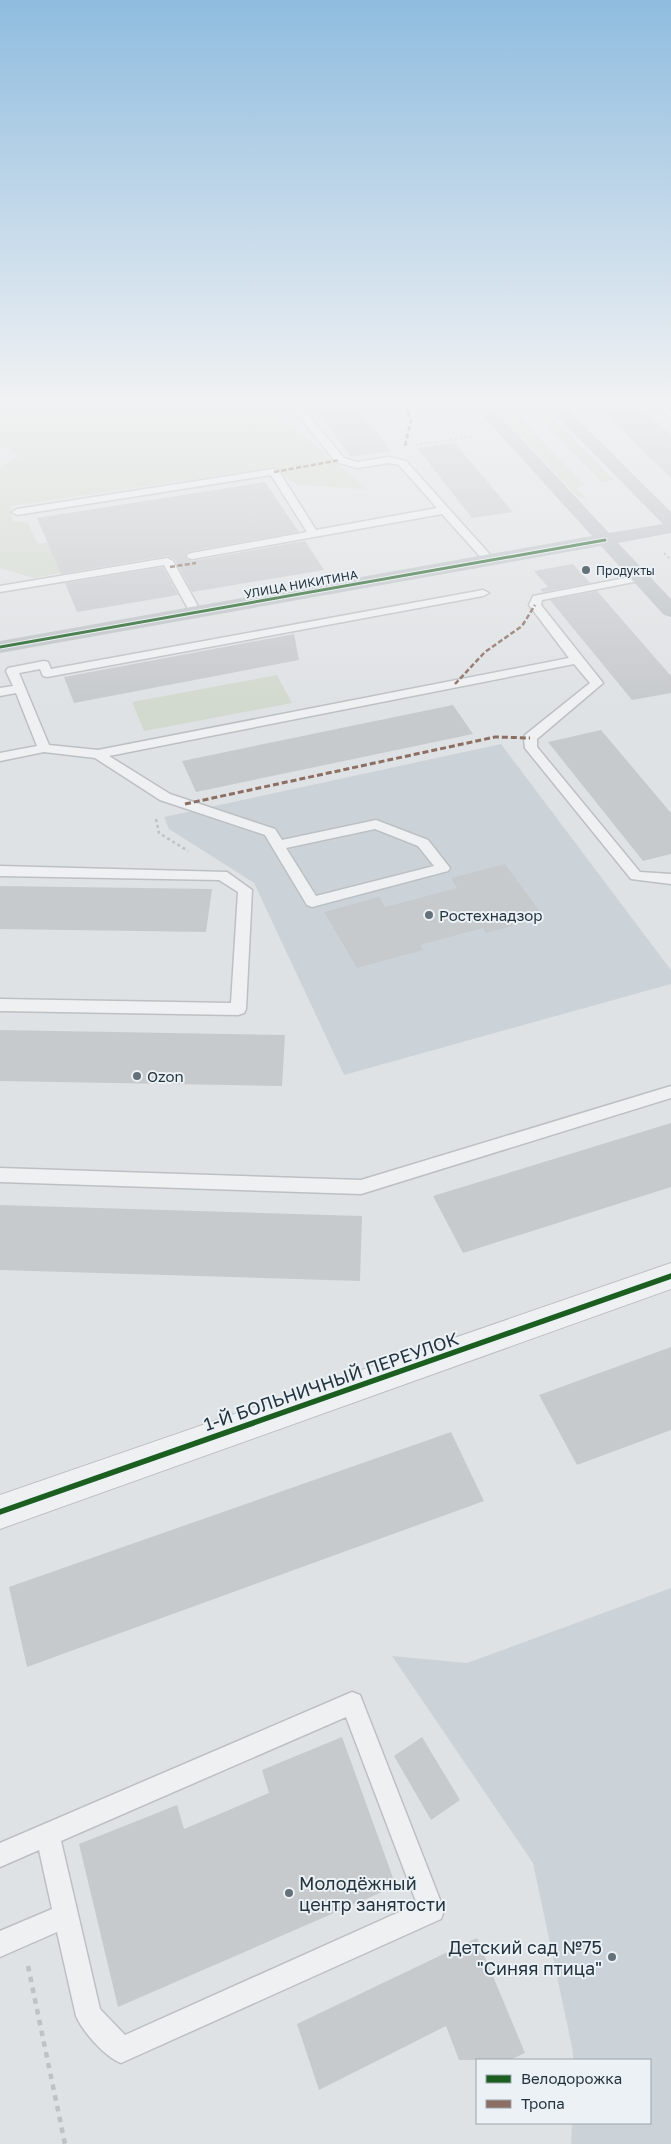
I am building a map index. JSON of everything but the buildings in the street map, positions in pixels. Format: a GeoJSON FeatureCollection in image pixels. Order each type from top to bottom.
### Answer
{"type":"FeatureCollection","features":[{"type":"Feature","properties":{"kind":"main road"},"geometry":{"type":"LineString","coordinates":[[573,505],[671,611]]}},
{"type":"Feature","properties":{"kind":"main road"},"geometry":{"type":"LineString","coordinates":[[654,505],[671,522]]}},
{"type":"Feature","properties":{"kind":"main road","name":"УЛИЦА НИКИТИНА"},"geometry":{"type":"LineString","coordinates":[[0,647],[671,528]]}},
{"type":"Feature","properties":{"kind":"street","name":"1-Й БОЛЬНИЧНЫЙ ПЕРЕУЛОК"},"geometry":{"type":"LineString","coordinates":[[0,1512],[671,1276]]}},
{"type":"Feature","properties":{"kind":"lane"},"geometry":{"type":"LineString","coordinates":[[17,512],[62,505]]}},
{"type":"Feature","properties":{"kind":"lane"},"geometry":{"type":"LineString","coordinates":[[295,505],[314,535]]}},
{"type":"Feature","properties":{"kind":"lane"},"geometry":{"type":"LineString","coordinates":[[440,505],[489,560]]}},
{"type":"Feature","properties":{"kind":"lane"},"geometry":{"type":"LineString","coordinates":[[192,556],[444,510]]}},
{"type":"Feature","properties":{"kind":"lane"},"geometry":{"type":"LineString","coordinates":[[0,590],[167,561],[195,612]]}},
{"type":"Feature","properties":{"kind":"lane"},"geometry":{"type":"LineString","coordinates":[[640,578],[537,598],[535,605],[596,683],[530,738],[531,748],[636,876],[671,879]]}},
{"type":"Feature","properties":{"kind":"lane"},"geometry":{"type":"LineString","coordinates":[[6,671],[44,665],[47,673],[482,593]]}},
{"type":"Feature","properties":{"kind":"lane"},"geometry":{"type":"LineString","coordinates":[[0,757],[44,748],[98,754],[577,660]]}},
{"type":"Feature","properties":{"kind":"lane"},"geometry":{"type":"LineString","coordinates":[[6,671],[20,688],[44,748]]}},
{"type":"Feature","properties":{"kind":"lane"},"geometry":{"type":"LineString","coordinates":[[0,692],[20,688]]}},
{"type":"Feature","properties":{"kind":"lane"},"geometry":{"type":"LineString","coordinates":[[98,754],[165,797],[270,832],[312,902],[443,868],[423,843],[376,824],[278,845]]}},
{"type":"Feature","properties":{"kind":"lane"},"geometry":{"type":"LineString","coordinates":[[0,871],[222,875],[245,890],[238,1009],[0,1005]]}},
{"type":"Feature","properties":{"kind":"lane"},"geometry":{"type":"LineString","coordinates":[[0,1175],[362,1187],[671,1092]]}},
{"type":"Feature","properties":{"kind":"lane"},"geometry":{"type":"LineString","coordinates":[[0,1855],[352,1703],[432,1910],[121,2050],[89,2016],[48,1835]]}},
{"type":"Feature","properties":{"kind":"lane"},"geometry":{"type":"LineString","coordinates":[[0,1944],[66,1916]]}},
{"type":"Feature","properties":{"kind":"path"},"geometry":{"type":"LineString","coordinates":[[165,797],[154,805],[159,833],[212,866],[212,875]]}},
{"type":"Feature","properties":{"kind":"path"},"geometry":{"type":"LineString","coordinates":[[28,1962],[65,2144]]}},
{"type":"Feature","properties":{"kind":"shaded area"},"geometry":{"type":"Polygon","coordinates":[[[0,505],[17,505],[10,506],[13,522],[27,522],[38,544],[272,506],[137,557],[34,578],[0,568],[0,505]]]}},
{"type":"Feature","properties":{"kind":"shaded area"},"geometry":{"type":"Polygon","coordinates":[[[277,675],[292,703],[144,731],[132,702],[277,675]]]}},
{"type":"Feature","properties":{"kind":"shaded area"},"geometry":{"type":"Polygon","coordinates":[[[501,744],[671,970],[671,984],[344,1075],[254,883],[169,829],[164,817],[501,744]]]}},
{"type":"Feature","properties":{"kind":"shaded area","name":"Детский сад №75 \"Синяя птица\""},"geometry":{"type":"Polygon","coordinates":[[[671,1588],[671,2144],[571,2144],[572,2124],[651,2124],[651,2059],[573,2059],[533,1863],[392,1656],[467,1663],[671,1588]]]}},
{"type":"Feature","properties":{"kind":"marked path"},"geometry":{"type":"LineString","coordinates":[[170,567],[196,563]]}},
{"type":"Feature","properties":{"kind":"marked path"},"geometry":{"type":"LineString","coordinates":[[455,684],[485,652],[522,626],[535,605]]}},
{"type":"Feature","properties":{"kind":"marked path"},"geometry":{"type":"LineString","coordinates":[[185,804],[495,737],[530,738]]}},
{"type":"Feature","properties":{"kind":"cycle path"},"geometry":{"type":"LineString","coordinates":[[0,647],[605,540]]}},
{"type":"Feature","properties":{"kind":"cycle path"},"geometry":{"type":"LineString","coordinates":[[0,1512],[671,1276]]}},
{"type":"Feature","properties":{"kind":"place","name":"Продукты"},"geometry":{"type":"Point","coordinates":[586,570]}},
{"type":"Feature","properties":{"kind":"place","name":"Ростехнадзор"},"geometry":{"type":"Point","coordinates":[429,915]}},
{"type":"Feature","properties":{"kind":"place","name":"Ozon"},"geometry":{"type":"Point","coordinates":[137,1076]}},
{"type":"Feature","properties":{"kind":"place","name":"Молодёжный центр занятости"},"geometry":{"type":"Point","coordinates":[289,1893]}},
{"type":"Feature","properties":{"kind":"place","name":"Детский сад №75 \"Синяя птица\""},"geometry":{"type":"Point","coordinates":[612,1957]}}]}
